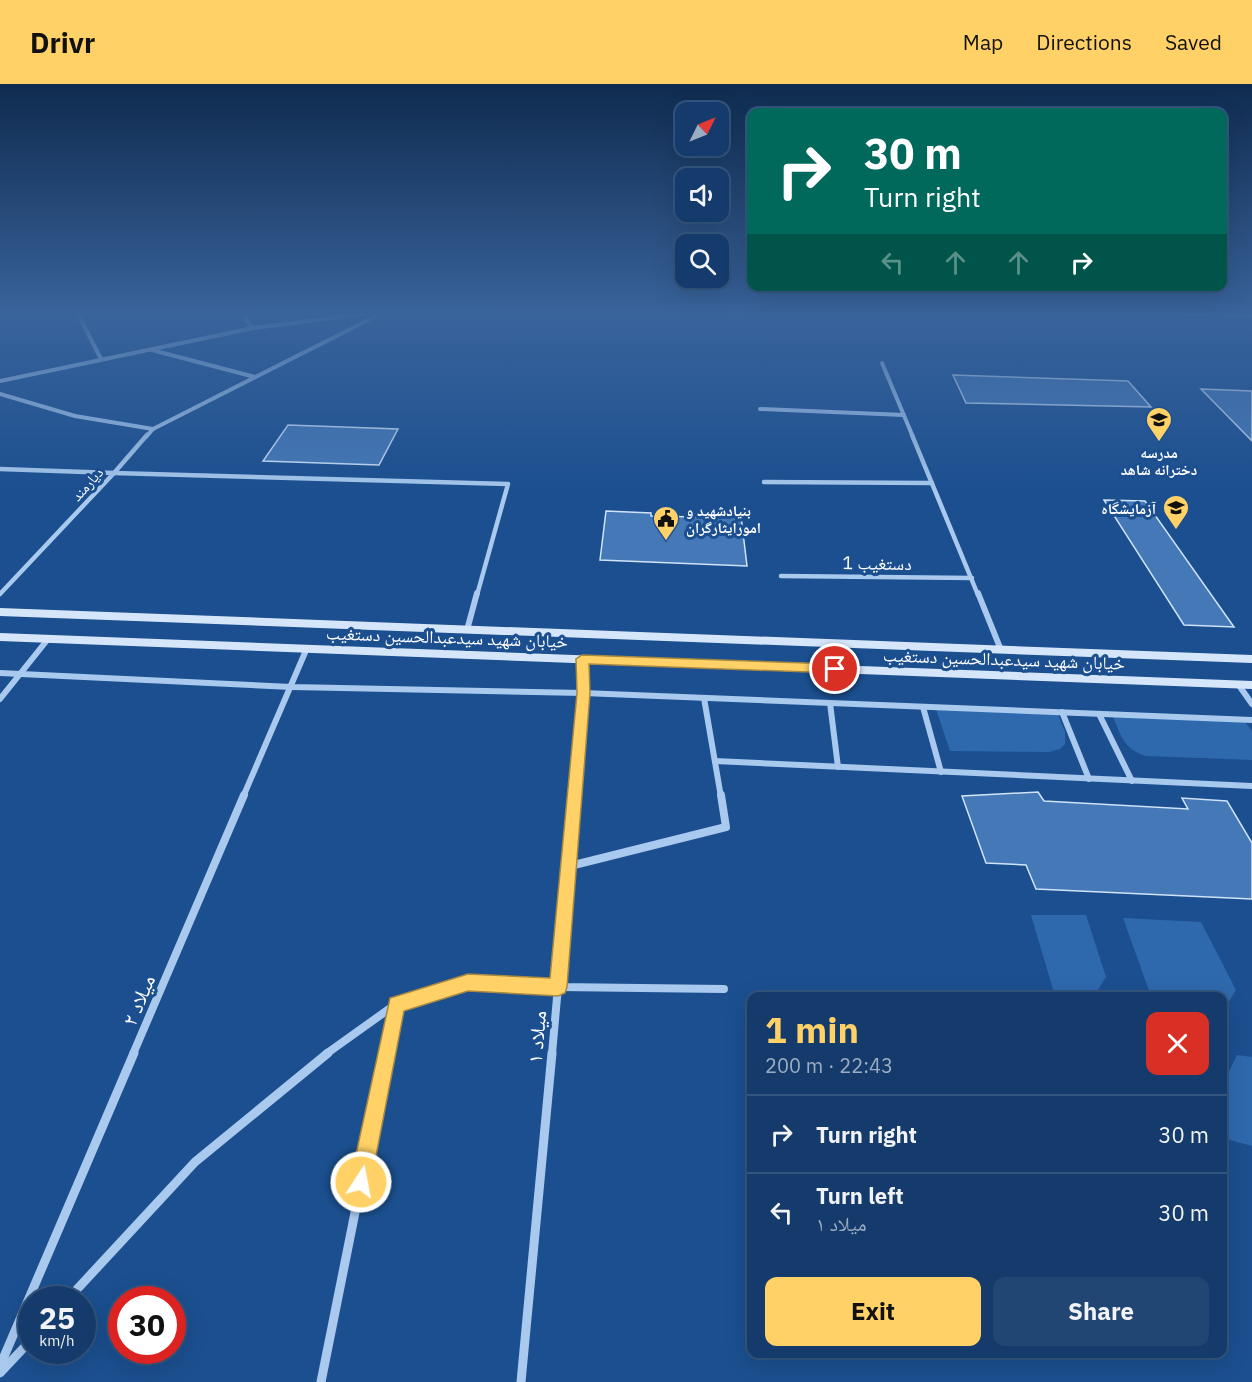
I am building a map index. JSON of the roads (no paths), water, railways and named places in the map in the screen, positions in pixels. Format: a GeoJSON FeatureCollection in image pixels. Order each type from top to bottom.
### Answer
{"type":"FeatureCollection","features":[{"type":"Feature","properties":{"kind":"main road","name":"خیابان شهید سیدعبدالحسین دستغیب"},"geometry":{"type":"LineString","coordinates":[[0,612],[1252,658]]}},
{"type":"Feature","properties":{"kind":"main road","name":"خیابان شهید سیدعبدالحسین دستغیب"},"geometry":{"type":"LineString","coordinates":[[0,637],[1252,685]]}},
{"type":"Feature","properties":{"kind":"street"},"geometry":{"type":"LineString","coordinates":[[0,381],[39,373]]}},
{"type":"Feature","properties":{"kind":"street"},"geometry":{"type":"LineString","coordinates":[[238,373],[255,377]]}},
{"type":"Feature","properties":{"kind":"street"},"geometry":{"type":"LineString","coordinates":[[114,473],[153,429],[264,373]]}},
{"type":"Feature","properties":{"kind":"street"},"geometry":{"type":"LineString","coordinates":[[886,373],[1001,650]]}},
{"type":"Feature","properties":{"kind":"street"},"geometry":{"type":"LineString","coordinates":[[0,394],[30,407],[80,419],[153,429]]}},
{"type":"Feature","properties":{"kind":"street"},"geometry":{"type":"LineString","coordinates":[[760,409],[904,415]]}},
{"type":"Feature","properties":{"kind":"street","name":"دیارمند"},"geometry":{"type":"LineString","coordinates":[[0,469],[114,473]]}},
{"type":"Feature","properties":{"kind":"street"},"geometry":{"type":"LineString","coordinates":[[114,473],[508,484],[467,630]]}},
{"type":"Feature","properties":{"kind":"street","name":"دیارمند"},"geometry":{"type":"LineString","coordinates":[[0,594],[114,473]]}},
{"type":"Feature","properties":{"kind":"street"},"geometry":{"type":"LineString","coordinates":[[764,482],[932,483]]}},
{"type":"Feature","properties":{"kind":"street","name":"دستغیب 1"},"geometry":{"type":"LineString","coordinates":[[782,576],[972,578]]}},
{"type":"Feature","properties":{"kind":"street"},"geometry":{"type":"LineString","coordinates":[[0,699],[48,639]]}},
{"type":"Feature","properties":{"kind":"street","name":"میلاد ۲"},"geometry":{"type":"LineString","coordinates":[[0,1366],[307,648]]}},
{"type":"Feature","properties":{"kind":"street","name":"میلاد ۱"},"geometry":{"type":"LineString","coordinates":[[521,1382],[570,866],[583,693],[582,659]]}},
{"type":"Feature","properties":{"kind":"street"},"geometry":{"type":"LineString","coordinates":[[0,673],[292,687],[583,693],[1252,720]]}},
{"type":"Feature","properties":{"kind":"street"},"geometry":{"type":"LineString","coordinates":[[1239,684],[1252,704]]}},
{"type":"Feature","properties":{"kind":"street"},"geometry":{"type":"LineString","coordinates":[[570,866],[726,827],[704,698]]}},
{"type":"Feature","properties":{"kind":"street"},"geometry":{"type":"LineString","coordinates":[[830,703],[838,767]]}},
{"type":"Feature","properties":{"kind":"street"},"geometry":{"type":"LineString","coordinates":[[923,707],[941,772]]}},
{"type":"Feature","properties":{"kind":"street"},"geometry":{"type":"LineString","coordinates":[[1062,712],[1089,779]]}},
{"type":"Feature","properties":{"kind":"street"},"geometry":{"type":"LineString","coordinates":[[1099,714],[1132,781]]}},
{"type":"Feature","properties":{"kind":"street"},"geometry":{"type":"LineString","coordinates":[[715,761],[1252,786]]}},
{"type":"Feature","properties":{"kind":"street"},"geometry":{"type":"LineString","coordinates":[[80,1286],[195,1162],[316,1061],[396,1004],[468,982],[558,987],[723,989]]}},
{"type":"Feature","properties":{"kind":"street"},"geometry":{"type":"LineString","coordinates":[[321,1382],[396,1004]]}},
{"type":"Feature","properties":{"kind":"street"},"geometry":{"type":"LineString","coordinates":[[0,1373],[18,1354]]}},
{"type":"Feature","properties":{"kind":"place","name":"مدرسه دخترانه شاهد"},"geometry":{"type":"Point","coordinates":[1159,443]}},
{"type":"Feature","properties":{"kind":"place","name":"آزمایشگاه"},"geometry":{"type":"Point","coordinates":[1176,531]}},
{"type":"Feature","properties":{"kind":"place","name":"بنیادشهید و امورایثارگران"},"geometry":{"type":"Point","coordinates":[666,542]}}]}
